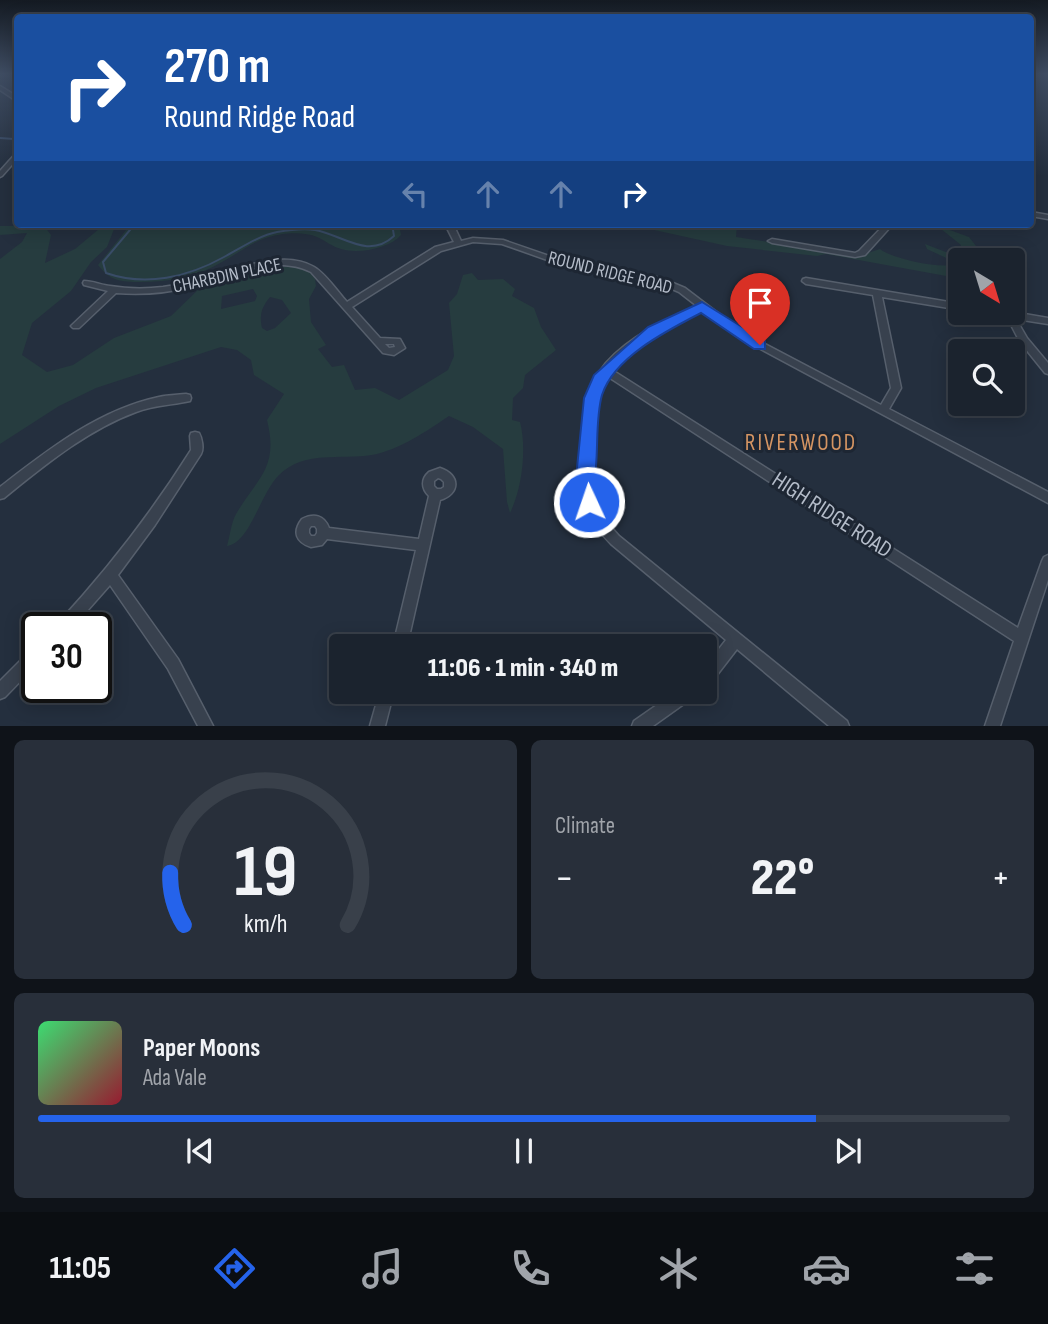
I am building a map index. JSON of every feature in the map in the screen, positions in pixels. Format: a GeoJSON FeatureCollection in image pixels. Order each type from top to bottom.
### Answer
{"type":"FeatureCollection","features":[{"type":"Feature","properties":{"kind":"street"},"geometry":{"type":"LineString","coordinates":[[0,175],[14,158]]}},
{"type":"Feature","properties":{"kind":"street"},"geometry":{"type":"LineString","coordinates":[[451,228],[458,242]]}},
{"type":"Feature","properties":{"kind":"street"},"geometry":{"type":"LineString","coordinates":[[772,241],[855,255],[862,253],[885,228]]}},
{"type":"Feature","properties":{"kind":"street","name":"ROUND RIDGE ROAD"},"geometry":{"type":"LineString","coordinates":[[347,306],[438,249],[458,242],[496,241],[553,260],[658,280],[677,287],[741,335],[1048,498]]}},
{"type":"Feature","properties":{"kind":"street","name":"CHARBDIN PLACE"},"geometry":{"type":"LineString","coordinates":[[87,283],[113,291],[179,287],[254,267],[297,263],[312,268],[378,341]]}},
{"type":"Feature","properties":{"kind":"street"},"geometry":{"type":"LineString","coordinates":[[806,281],[948,305]]}},
{"type":"Feature","properties":{"kind":"street"},"geometry":{"type":"LineString","coordinates":[[76,326],[113,291]]}},
{"type":"Feature","properties":{"kind":"street"},"geometry":{"type":"LineString","coordinates":[[877,293],[896,388],[884,411]]}},
{"type":"Feature","properties":{"kind":"street"},"geometry":{"type":"LineString","coordinates":[[702,307],[653,330],[606,371],[593,398],[586,478],[592,510],[615,540],[842,726]]}},
{"type":"Feature","properties":{"kind":"street"},"geometry":{"type":"LineString","coordinates":[[1026,317],[1048,321]]}},
{"type":"Feature","properties":{"kind":"street"},"geometry":{"type":"LineString","coordinates":[[1013,326],[1048,369]]}},
{"type":"Feature","properties":{"kind":"street","name":"HIGH RIDGE ROAD"},"geometry":{"type":"LineString","coordinates":[[606,371],[1021,638]]}},
{"type":"Feature","properties":{"kind":"street"},"geometry":{"type":"LineString","coordinates":[[0,494],[87,431],[143,407],[186,398]]}},
{"type":"Feature","properties":{"kind":"street"},"geometry":{"type":"LineString","coordinates":[[77,612],[111,576],[192,459],[198,447],[195,436]]}},
{"type":"Feature","properties":{"kind":"street"},"geometry":{"type":"LineString","coordinates":[[403,634],[435,494]]}},
{"type":"Feature","properties":{"kind":"street"},"geometry":{"type":"LineString","coordinates":[[324,533],[423,545]]}},
{"type":"Feature","properties":{"kind":"street"},"geometry":{"type":"LineString","coordinates":[[992,726],[1048,561]]}},
{"type":"Feature","properties":{"kind":"street"},"geometry":{"type":"LineString","coordinates":[[111,576],[173,664],[206,726]]}},
{"type":"Feature","properties":{"kind":"street"},"geometry":{"type":"LineString","coordinates":[[717,664],[736,639]]}},
{"type":"Feature","properties":{"kind":"street"},"geometry":{"type":"LineString","coordinates":[[0,692],[21,670]]}},
{"type":"Feature","properties":{"kind":"street"},"geometry":{"type":"LineString","coordinates":[[377,726],[383,704]]}},
{"type":"Feature","properties":{"kind":"street"},"geometry":{"type":"LineString","coordinates":[[639,726],[671,704]]}},
{"type":"Feature","properties":{"kind":"green space"},"geometry":{"type":"Polygon","coordinates":[[[0,226],[46,228],[51,235],[45,263],[75,249],[100,228],[114,228],[107,247],[91,262],[71,291],[32,323],[22,355],[47,372],[73,365],[114,338],[171,316],[203,285],[264,269],[292,266],[309,271],[315,279],[316,286],[309,299],[311,322],[326,345],[318,349],[332,367],[344,365],[355,390],[375,388],[399,400],[448,370],[454,356],[449,303],[457,294],[463,275],[472,273],[478,280],[503,279],[515,289],[512,296],[534,308],[541,327],[556,350],[525,375],[523,388],[513,398],[512,420],[520,422],[523,456],[518,492],[510,513],[503,449],[473,427],[449,416],[412,439],[382,453],[311,459],[289,467],[272,483],[242,536],[227,546],[236,514],[259,481],[268,461],[270,436],[267,420],[284,394],[254,375],[251,360],[237,350],[221,347],[96,388],[59,406],[0,444],[0,259],[22,242],[27,233],[0,235],[0,226]],[[253,289],[222,296],[221,309],[255,301],[257,296],[253,289]],[[270,297],[263,308],[262,328],[267,331],[275,328],[291,313],[282,300],[270,297]]]}},
{"type":"Feature","properties":{"kind":"green space"},"geometry":{"type":"Polygon","coordinates":[[[128,228],[400,228],[401,235],[381,247],[356,251],[338,248],[312,235],[280,234],[256,242],[193,275],[162,281],[122,281],[112,277],[98,265],[128,228]]]}},
{"type":"Feature","properties":{"kind":"green space"},"geometry":{"type":"Polygon","coordinates":[[[645,228],[737,228],[736,237],[859,256],[880,249],[906,259],[948,265],[948,277],[826,254],[817,256],[727,246],[645,228]]]}},
{"type":"Feature","properties":{"kind":"green space"},"geometry":{"type":"Polygon","coordinates":[[[940,228],[969,237],[976,246],[960,248],[961,245],[940,228]]]}},
{"type":"Feature","properties":{"kind":"green space"},"geometry":{"type":"Polygon","coordinates":[[[925,244],[948,253],[948,259],[927,249],[925,244]]]}},
{"type":"Feature","properties":{"kind":"waterway"},"geometry":{"type":"LineString","coordinates":[[0,138],[14,139]]}},
{"type":"Feature","properties":{"kind":"waterway"},"geometry":{"type":"LineString","coordinates":[[132,228],[103,262],[106,273],[136,279],[181,275],[210,264],[263,236],[291,230],[315,230],[355,244],[375,246],[394,236],[393,228]]}},
{"type":"Feature","properties":{"kind":"district","name":"RIVERWOOD"},"geometry":{"type":"Point","coordinates":[801,443]}},
{"type":"Feature","properties":{"kind":"route"},"geometry":{"type":"LineString","coordinates":[[589,502],[586,478],[593,398],[606,371],[653,330],[702,307],[729,328],[760,345]]}}]}
